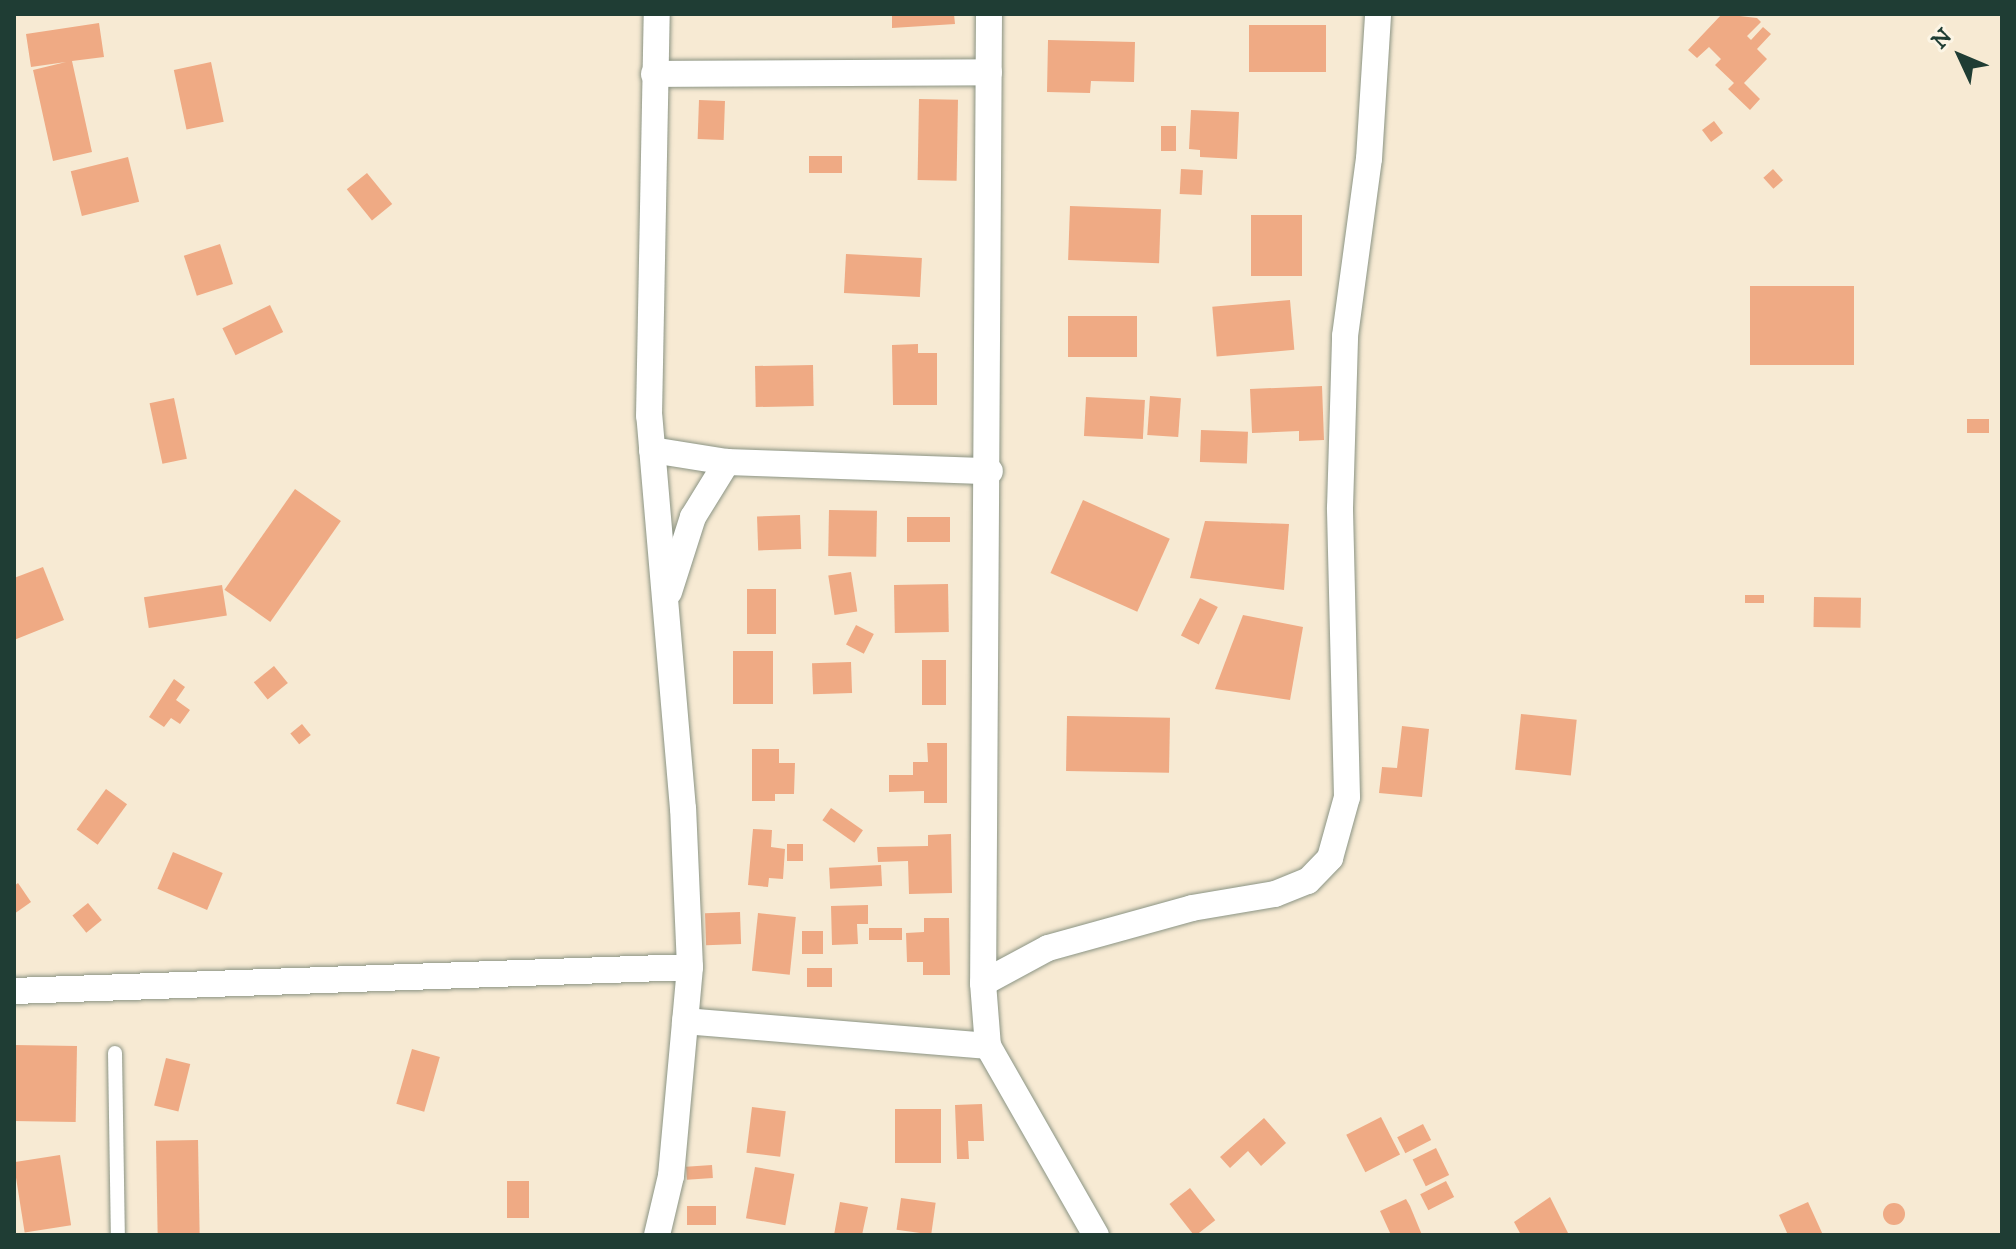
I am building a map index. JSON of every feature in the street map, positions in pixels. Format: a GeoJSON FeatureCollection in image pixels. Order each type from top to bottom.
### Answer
{"type":"FeatureCollection","features":[{"type":"Feature","properties":{"kind":"street"},"geometry":{"type":"LineString","coordinates":[[657,14],[652,450],[683,809],[690,967],[671,1176],[657,1235]]}},
{"type":"Feature","properties":{"kind":"street"},"geometry":{"type":"LineString","coordinates":[[989,14],[990,471],[983,983],[988,1046],[1096,1235]]}},
{"type":"Feature","properties":{"kind":"street"},"geometry":{"type":"LineString","coordinates":[[983,983],[1048,948],[1192,908],[1275,894],[1308,881],[1330,858],[1347,797],[1340,508],[1345,336],[1369,159],[1378,14]]}},
{"type":"Feature","properties":{"kind":"street"},"geometry":{"type":"LineString","coordinates":[[654,74],[989,72]]}},
{"type":"Feature","properties":{"kind":"street"},"geometry":{"type":"LineString","coordinates":[[652,450],[727,462],[990,471]]}},
{"type":"Feature","properties":{"kind":"street"},"geometry":{"type":"LineString","coordinates":[[665,624],[683,540],[709,486],[727,462]]}},
{"type":"Feature","properties":{"kind":"street"},"geometry":{"type":"LineString","coordinates":[[14,991],[690,967]]}},
{"type":"Feature","properties":{"kind":"street"},"geometry":{"type":"LineString","coordinates":[[685,1021],[988,1046]]}},
{"type":"Feature","properties":{"kind":"lane"},"geometry":{"type":"LineString","coordinates":[[115,1053],[118,1235]]}},
{"type":"Feature","properties":{"kind":"building"},"geometry":{"type":"Polygon","coordinates":[[[892,14],[954,14],[955,24],[892,28],[892,14]]]}},
{"type":"Feature","properties":{"kind":"building"},"geometry":{"type":"Polygon","coordinates":[[[1722,14],[1757,18],[1761,22],[1747,36],[1751,40],[1763,27],[1771,34],[1757,49],[1767,59],[1744,83],[1760,99],[1750,110],[1728,89],[1734,83],[1715,65],[1721,59],[1709,47],[1697,58],[1688,50],[1722,14]]]}},
{"type":"Feature","properties":{"kind":"building"},"geometry":{"type":"Polygon","coordinates":[[[99,23],[104,57],[72,61],[92,152],[53,161],[33,70],[66,62],[31,67],[26,34],[99,23]]]}},
{"type":"Feature","properties":{"kind":"building"},"geometry":{"type":"Polygon","coordinates":[[[1249,25],[1326,25],[1326,72],[1249,72],[1249,25]]]}},
{"type":"Feature","properties":{"kind":"building"},"geometry":{"type":"Polygon","coordinates":[[[1048,40],[1135,42],[1134,82],[1091,81],[1090,93],[1047,92],[1048,40]]]}},
{"type":"Feature","properties":{"kind":"building"},"geometry":{"type":"Polygon","coordinates":[[[211,62],[224,122],[187,130],[174,70],[211,62]]]}},
{"type":"Feature","properties":{"kind":"building"},"geometry":{"type":"Polygon","coordinates":[[[919,99],[958,100],[957,181],[918,180],[919,99]]]}},
{"type":"Feature","properties":{"kind":"building"},"geometry":{"type":"Polygon","coordinates":[[[699,100],[725,101],[724,140],[698,139],[699,100]]]}},
{"type":"Feature","properties":{"kind":"building"},"geometry":{"type":"Polygon","coordinates":[[[1191,110],[1239,112],[1237,159],[1200,157],[1200,150],[1189,149],[1191,110]]]}},
{"type":"Feature","properties":{"kind":"building"},"geometry":{"type":"Polygon","coordinates":[[[1714,121],[1723,133],[1711,142],[1702,130],[1714,121]]]}},
{"type":"Feature","properties":{"kind":"building"},"geometry":{"type":"Polygon","coordinates":[[[1161,126],[1176,126],[1176,151],[1161,151],[1161,126]]]}},
{"type":"Feature","properties":{"kind":"building"},"geometry":{"type":"Polygon","coordinates":[[[809,156],[842,156],[842,173],[809,173],[809,156]]]}},
{"type":"Feature","properties":{"kind":"building"},"geometry":{"type":"Polygon","coordinates":[[[128,157],[139,202],[82,216],[71,171],[128,157]]]}},
{"type":"Feature","properties":{"kind":"building"},"geometry":{"type":"Polygon","coordinates":[[[1181,169],[1203,170],[1202,195],[1180,194],[1181,169]]]}},
{"type":"Feature","properties":{"kind":"building"},"geometry":{"type":"Polygon","coordinates":[[[1773,169],[1783,180],[1773,189],[1763,178],[1773,169]]]}},
{"type":"Feature","properties":{"kind":"building"},"geometry":{"type":"Polygon","coordinates":[[[367,173],[392,204],[372,220],[347,189],[367,173]]]}},
{"type":"Feature","properties":{"kind":"building"},"geometry":{"type":"Polygon","coordinates":[[[1070,206],[1161,209],[1159,263],[1068,260],[1070,206]]]}},
{"type":"Feature","properties":{"kind":"building"},"geometry":{"type":"Polygon","coordinates":[[[1251,215],[1302,215],[1302,276],[1251,276],[1251,215]]]}},
{"type":"Feature","properties":{"kind":"building"},"geometry":{"type":"Polygon","coordinates":[[[220,244],[233,284],[197,296],[184,256],[220,244]]]}},
{"type":"Feature","properties":{"kind":"building"},"geometry":{"type":"Polygon","coordinates":[[[846,254],[922,258],[920,297],[844,293],[846,254]]]}},
{"type":"Feature","properties":{"kind":"building"},"geometry":{"type":"Polygon","coordinates":[[[1750,286],[1854,286],[1854,365],[1750,365],[1750,286]]]}},
{"type":"Feature","properties":{"kind":"building"},"geometry":{"type":"Polygon","coordinates":[[[1290,300],[1294,350],[1217,357],[1212,307],[1290,300]]]}},
{"type":"Feature","properties":{"kind":"building"},"geometry":{"type":"Polygon","coordinates":[[[270,305],[283,332],[236,355],[222,328],[270,305]]]}},
{"type":"Feature","properties":{"kind":"building"},"geometry":{"type":"Polygon","coordinates":[[[1068,316],[1137,316],[1137,357],[1068,357],[1068,316]]]}},
{"type":"Feature","properties":{"kind":"building"},"geometry":{"type":"Polygon","coordinates":[[[918,344],[918,353],[937,353],[937,405],[893,405],[892,345],[918,344]]]}},
{"type":"Feature","properties":{"kind":"building"},"geometry":{"type":"Polygon","coordinates":[[[813,365],[814,406],[756,407],[755,366],[813,365]]]}},
{"type":"Feature","properties":{"kind":"building"},"geometry":{"type":"Polygon","coordinates":[[[1322,386],[1324,440],[1299,441],[1299,431],[1252,433],[1250,389],[1322,386]]]}},
{"type":"Feature","properties":{"kind":"building"},"geometry":{"type":"Polygon","coordinates":[[[1150,396],[1181,398],[1178,437],[1147,435],[1150,396]]]}},
{"type":"Feature","properties":{"kind":"building"},"geometry":{"type":"Polygon","coordinates":[[[1086,397],[1145,400],[1143,439],[1084,436],[1086,397]]]}},
{"type":"Feature","properties":{"kind":"building"},"geometry":{"type":"Polygon","coordinates":[[[174,398],[187,459],[162,464],[150,403],[174,398]]]}},
{"type":"Feature","properties":{"kind":"building"},"geometry":{"type":"Polygon","coordinates":[[[1967,419],[1989,419],[1989,433],[1967,433],[1967,419]]]}},
{"type":"Feature","properties":{"kind":"building"},"geometry":{"type":"Polygon","coordinates":[[[1201,430],[1248,432],[1247,464],[1200,462],[1201,430]]]}},
{"type":"Feature","properties":{"kind":"building"},"geometry":{"type":"Polygon","coordinates":[[[295,489],[341,521],[270,622],[224,590],[295,489]]]}},
{"type":"Feature","properties":{"kind":"building"},"geometry":{"type":"Polygon","coordinates":[[[1083,500],[1170,539],[1137,612],[1050,573],[1083,500]]]}},
{"type":"Feature","properties":{"kind":"building"},"geometry":{"type":"Polygon","coordinates":[[[829,510],[877,511],[876,557],[828,556],[829,510]]]}},
{"type":"Feature","properties":{"kind":"building"},"geometry":{"type":"Polygon","coordinates":[[[800,515],[801,549],[758,550],[757,517],[800,515]]]}},
{"type":"Feature","properties":{"kind":"building"},"geometry":{"type":"Polygon","coordinates":[[[907,517],[950,517],[950,542],[907,542],[907,517]]]}},
{"type":"Feature","properties":{"kind":"building"},"geometry":{"type":"Polygon","coordinates":[[[1205,521],[1289,524],[1284,590],[1190,578],[1205,521]]]}},
{"type":"Feature","properties":{"kind":"building"},"geometry":{"type":"Polygon","coordinates":[[[43,567],[64,620],[14,640],[14,578],[43,567]]]}},
{"type":"Feature","properties":{"kind":"building"},"geometry":{"type":"Polygon","coordinates":[[[851,572],[857,612],[835,615],[828,576],[851,572]]]}},
{"type":"Feature","properties":{"kind":"building"},"geometry":{"type":"Polygon","coordinates":[[[948,584],[949,632],[895,633],[894,585],[948,584]]]}},
{"type":"Feature","properties":{"kind":"building"},"geometry":{"type":"Polygon","coordinates":[[[222,585],[227,616],[149,628],[144,597],[222,585]]]}},
{"type":"Feature","properties":{"kind":"building"},"geometry":{"type":"Polygon","coordinates":[[[747,589],[776,589],[776,634],[747,634],[747,589]]]}},
{"type":"Feature","properties":{"kind":"building"},"geometry":{"type":"Polygon","coordinates":[[[1745,595],[1764,595],[1764,603],[1745,603],[1745,595]]]}},
{"type":"Feature","properties":{"kind":"building"},"geometry":{"type":"Polygon","coordinates":[[[1814,597],[1861,598],[1860,628],[1813,627],[1814,597]]]}},
{"type":"Feature","properties":{"kind":"building"},"geometry":{"type":"Polygon","coordinates":[[[1200,598],[1218,607],[1199,645],[1181,635],[1200,598]]]}},
{"type":"Feature","properties":{"kind":"building"},"geometry":{"type":"Polygon","coordinates":[[[1243,615],[1303,627],[1290,700],[1215,689],[1243,615]]]}},
{"type":"Feature","properties":{"kind":"building"},"geometry":{"type":"Polygon","coordinates":[[[856,625],[874,634],[864,654],[846,645],[856,625]]]}},
{"type":"Feature","properties":{"kind":"building"},"geometry":{"type":"Polygon","coordinates":[[[733,651],[773,651],[773,704],[733,704],[733,651]]]}},
{"type":"Feature","properties":{"kind":"building"},"geometry":{"type":"Polygon","coordinates":[[[922,660],[946,660],[946,705],[922,705],[922,660]]]}},
{"type":"Feature","properties":{"kind":"building"},"geometry":{"type":"Polygon","coordinates":[[[851,662],[852,693],[813,694],[812,663],[851,662]]]}},
{"type":"Feature","properties":{"kind":"building"},"geometry":{"type":"Polygon","coordinates":[[[274,666],[288,683],[268,699],[254,682],[274,666]]]}},
{"type":"Feature","properties":{"kind":"building"},"geometry":{"type":"Polygon","coordinates":[[[174,679],[185,687],[176,700],[190,710],[180,724],[171,718],[164,727],[149,717],[174,679]]]}},
{"type":"Feature","properties":{"kind":"building"},"geometry":{"type":"Polygon","coordinates":[[[1521,714],[1577,720],[1571,776],[1515,770],[1521,714]]]}},
{"type":"Feature","properties":{"kind":"building"},"geometry":{"type":"Polygon","coordinates":[[[1067,716],[1170,718],[1169,773],[1066,771],[1067,716]]]}},
{"type":"Feature","properties":{"kind":"building"},"geometry":{"type":"Polygon","coordinates":[[[302,724],[311,735],[299,744],[290,733],[302,724]]]}},
{"type":"Feature","properties":{"kind":"building"},"geometry":{"type":"Polygon","coordinates":[[[1402,726],[1429,729],[1422,797],[1379,793],[1382,767],[1397,768],[1402,726]]]}},
{"type":"Feature","properties":{"kind":"building"},"geometry":{"type":"Polygon","coordinates":[[[927,743],[947,743],[947,803],[924,803],[924,791],[889,792],[889,775],[913,775],[913,762],[928,762],[927,743]]]}},
{"type":"Feature","properties":{"kind":"building"},"geometry":{"type":"Polygon","coordinates":[[[752,749],[779,749],[779,763],[795,763],[794,794],[775,794],[775,801],[752,801],[752,749]]]}},
{"type":"Feature","properties":{"kind":"building"},"geometry":{"type":"Polygon","coordinates":[[[106,789],[127,804],[98,845],[77,829],[106,789]]]}},
{"type":"Feature","properties":{"kind":"building"},"geometry":{"type":"Polygon","coordinates":[[[831,808],[863,830],[854,843],[822,820],[831,808]]]}},
{"type":"Feature","properties":{"kind":"building"},"geometry":{"type":"Polygon","coordinates":[[[753,829],[772,830],[771,847],[785,849],[783,879],[769,878],[768,887],[748,885],[753,829]]]}},
{"type":"Feature","properties":{"kind":"building"},"geometry":{"type":"Polygon","coordinates":[[[951,834],[952,893],[909,894],[908,861],[878,862],[877,847],[928,846],[928,835],[951,834]]]}},
{"type":"Feature","properties":{"kind":"building"},"geometry":{"type":"Polygon","coordinates":[[[787,844],[803,844],[803,861],[787,861],[787,844]]]}},
{"type":"Feature","properties":{"kind":"building"},"geometry":{"type":"Polygon","coordinates":[[[173,852],[223,873],[207,910],[157,889],[173,852]]]}},
{"type":"Feature","properties":{"kind":"building"},"geometry":{"type":"Polygon","coordinates":[[[881,865],[882,886],[830,889],[829,868],[881,865]]]}},
{"type":"Feature","properties":{"kind":"building"},"geometry":{"type":"Polygon","coordinates":[[[18,883],[31,902],[14,914],[14,886],[18,883]]]}},
{"type":"Feature","properties":{"kind":"building"},"geometry":{"type":"Polygon","coordinates":[[[88,903],[102,920],[86,933],[72,916],[88,903]]]}},
{"type":"Feature","properties":{"kind":"building"},"geometry":{"type":"Polygon","coordinates":[[[868,905],[868,924],[857,924],[858,944],[832,945],[831,906],[868,905]]]}},
{"type":"Feature","properties":{"kind":"building"},"geometry":{"type":"Polygon","coordinates":[[[740,912],[741,944],[706,945],[705,913],[740,912]]]}},
{"type":"Feature","properties":{"kind":"building"},"geometry":{"type":"Polygon","coordinates":[[[758,913],[796,917],[790,975],[752,971],[758,913]]]}},
{"type":"Feature","properties":{"kind":"building"},"geometry":{"type":"Polygon","coordinates":[[[924,918],[949,918],[950,975],[923,975],[923,962],[907,962],[906,933],[924,932],[924,918]]]}},
{"type":"Feature","properties":{"kind":"building"},"geometry":{"type":"Polygon","coordinates":[[[869,928],[902,928],[902,940],[869,940],[869,928]]]}},
{"type":"Feature","properties":{"kind":"building"},"geometry":{"type":"Polygon","coordinates":[[[802,931],[823,931],[823,954],[802,954],[802,931]]]}},
{"type":"Feature","properties":{"kind":"building"},"geometry":{"type":"Polygon","coordinates":[[[807,968],[832,968],[832,987],[807,987],[807,968]]]}},
{"type":"Feature","properties":{"kind":"building"},"geometry":{"type":"Polygon","coordinates":[[[14,1045],[77,1046],[76,1122],[14,1121],[14,1045]]]}},
{"type":"Feature","properties":{"kind":"building"},"geometry":{"type":"Polygon","coordinates":[[[412,1049],[440,1057],[424,1112],[396,1104],[412,1049]]]}},
{"type":"Feature","properties":{"kind":"building"},"geometry":{"type":"Polygon","coordinates":[[[166,1058],[190,1064],[178,1112],[154,1106],[166,1058]]]}},
{"type":"Feature","properties":{"kind":"building"},"geometry":{"type":"Polygon","coordinates":[[[982,1104],[984,1141],[968,1141],[969,1159],[957,1159],[955,1105],[982,1104]]]}},
{"type":"Feature","properties":{"kind":"building"},"geometry":{"type":"Polygon","coordinates":[[[752,1107],[786,1111],[780,1157],[746,1153],[752,1107]]]}},
{"type":"Feature","properties":{"kind":"building"},"geometry":{"type":"Polygon","coordinates":[[[895,1109],[941,1109],[941,1163],[895,1163],[895,1109]]]}},
{"type":"Feature","properties":{"kind":"building"},"geometry":{"type":"Polygon","coordinates":[[[1381,1117],[1400,1154],[1365,1172],[1346,1135],[1381,1117]]]}},
{"type":"Feature","properties":{"kind":"building"},"geometry":{"type":"Polygon","coordinates":[[[1264,1118],[1286,1143],[1261,1166],[1248,1151],[1230,1168],[1220,1157],[1264,1118]]]}},
{"type":"Feature","properties":{"kind":"building"},"geometry":{"type":"Polygon","coordinates":[[[1423,1124],[1431,1140],[1405,1153],[1397,1137],[1423,1124]]]}},
{"type":"Feature","properties":{"kind":"building"},"geometry":{"type":"Polygon","coordinates":[[[198,1140],[200,1235],[158,1235],[156,1141],[198,1140]]]}},
{"type":"Feature","properties":{"kind":"building"},"geometry":{"type":"Polygon","coordinates":[[[1436,1148],[1449,1175],[1426,1186],[1413,1159],[1436,1148]]]}},
{"type":"Feature","properties":{"kind":"building"},"geometry":{"type":"Polygon","coordinates":[[[60,1155],[71,1225],[25,1232],[14,1162],[60,1155]]]}},
{"type":"Feature","properties":{"kind":"building"},"geometry":{"type":"Polygon","coordinates":[[[712,1165],[713,1178],[687,1180],[686,1167],[712,1165]]]}},
{"type":"Feature","properties":{"kind":"building"},"geometry":{"type":"Polygon","coordinates":[[[755,1167],[794,1174],[785,1225],[746,1218],[755,1167]]]}},
{"type":"Feature","properties":{"kind":"building"},"geometry":{"type":"Polygon","coordinates":[[[507,1181],[529,1181],[529,1218],[507,1218],[507,1181]]]}},
{"type":"Feature","properties":{"kind":"building"},"geometry":{"type":"Polygon","coordinates":[[[1446,1181],[1454,1197],[1428,1210],[1420,1194],[1446,1181]]]}},
{"type":"Feature","properties":{"kind":"building"},"geometry":{"type":"Polygon","coordinates":[[[1190,1188],[1215,1220],[1194,1235],[1170,1204],[1190,1188]]]}},
{"type":"Feature","properties":{"kind":"building"},"geometry":{"type":"Polygon","coordinates":[[[1550,1197],[1569,1235],[1521,1235],[1514,1222],[1550,1197]]]}},
{"type":"Feature","properties":{"kind":"building"},"geometry":{"type":"Polygon","coordinates":[[[901,1198],[936,1203],[931,1235],[897,1230],[901,1198]]]}},
{"type":"Feature","properties":{"kind":"building"},"geometry":{"type":"Polygon","coordinates":[[[1406,1199],[1422,1235],[1391,1235],[1380,1211],[1406,1199]]]}},
{"type":"Feature","properties":{"kind":"building"},"geometry":{"type":"Polygon","coordinates":[[[840,1202],[868,1207],[862,1235],[834,1235],[840,1202]]]}},
{"type":"Feature","properties":{"kind":"building"},"geometry":{"type":"Polygon","coordinates":[[[1808,1202],[1823,1235],[1788,1235],[1779,1215],[1808,1202]]]}},
{"type":"Feature","properties":{"kind":"building"},"geometry":{"type":"Polygon","coordinates":[[[1894,1203],[1902,1206],[1905,1214],[1902,1222],[1894,1225],[1886,1222],[1883,1214],[1886,1206],[1894,1203]]]}},
{"type":"Feature","properties":{"kind":"building"},"geometry":{"type":"Polygon","coordinates":[[[687,1206],[716,1206],[716,1225],[687,1225],[687,1206]]]}}]}
